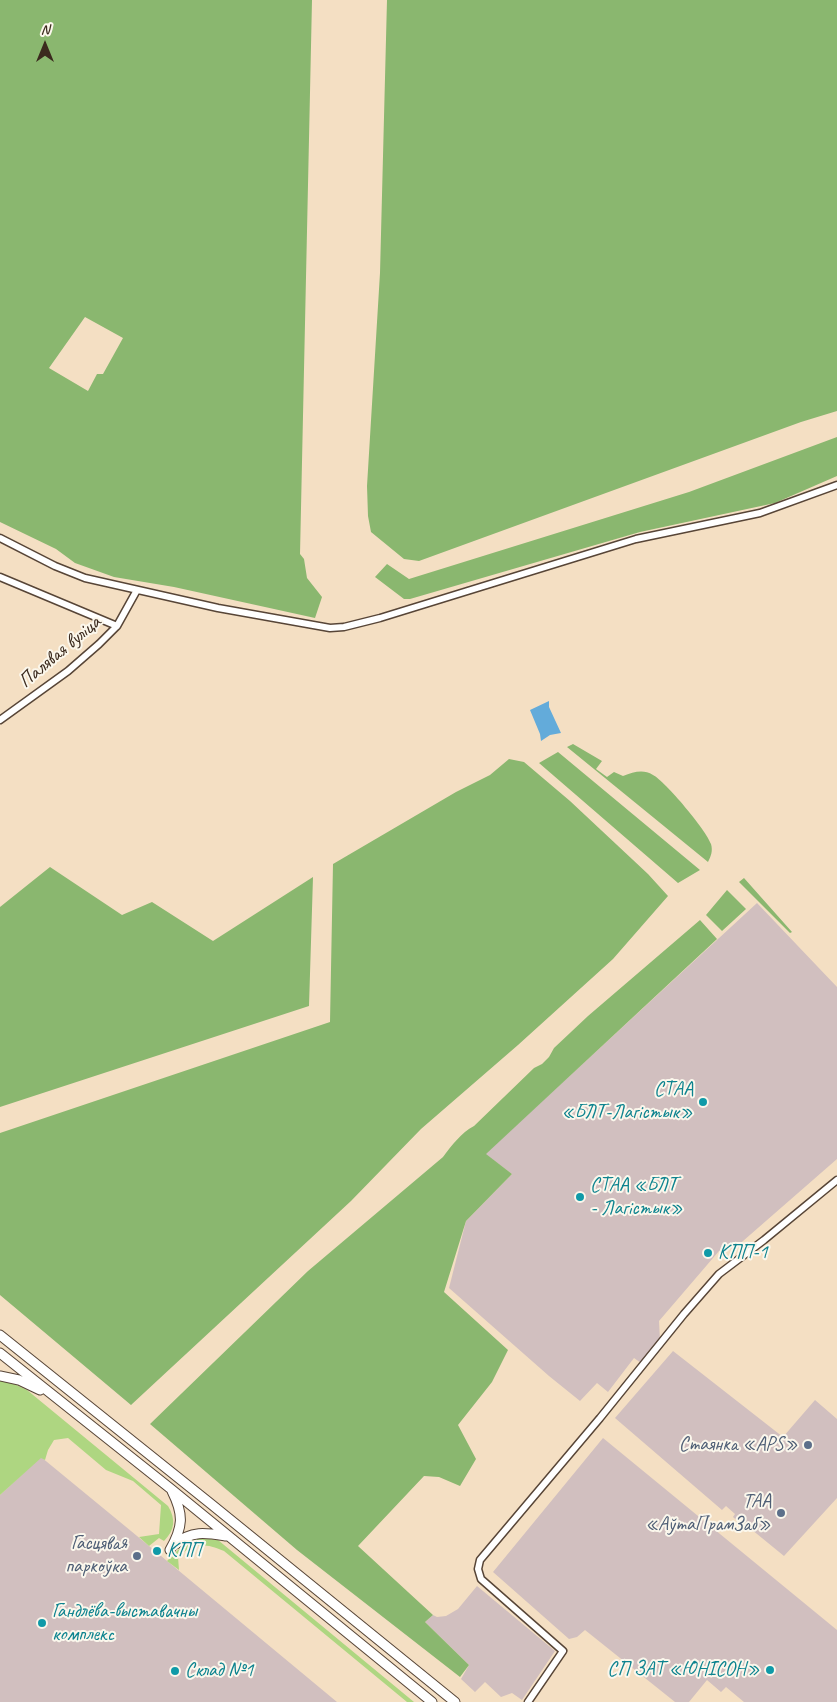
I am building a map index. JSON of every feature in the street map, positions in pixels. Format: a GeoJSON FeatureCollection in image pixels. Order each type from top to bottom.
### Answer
{"type":"FeatureCollection","features":[{"type":"Feature","properties":{"kind":"highway"},"geometry":{"type":"LineString","coordinates":[[0,1335],[455,1702]]}},
{"type":"Feature","properties":{"kind":"highway"},"geometry":{"type":"LineString","coordinates":[[0,1354],[170,1489],[432,1702]]}},
{"type":"Feature","properties":{"kind":"highway"},"geometry":{"type":"LineString","coordinates":[[0,1376],[19,1380],[53,1396]]}},
{"type":"Feature","properties":{"kind":"highway"},"geometry":{"type":"LineString","coordinates":[[170,1489],[177,1501],[180,1520],[178,1535],[170,1550],[182,1539],[196,1533],[229,1537]]}},
{"type":"Feature","properties":{"kind":"street"},"geometry":{"type":"LineString","coordinates":[[0,538],[69,573],[136,590],[317,626],[344,626],[380,618],[636,539],[760,513],[837,485]]}},
{"type":"Feature","properties":{"kind":"street"},"geometry":{"type":"LineString","coordinates":[[0,577],[117,626]]}},
{"type":"Feature","properties":{"kind":"street","name":"Палявая вуліца"},"geometry":{"type":"LineString","coordinates":[[0,720],[68,671],[117,626],[136,590]]}},
{"type":"Feature","properties":{"kind":"street"},"geometry":{"type":"LineString","coordinates":[[528,1702],[563,1651],[481,1579],[478,1569],[480,1560],[719,1274],[837,1180]]}},
{"type":"Feature","properties":{"kind":"shaded area","name":"СТАА «БЛТ - Лагістык»"},"geometry":{"type":"Polygon","coordinates":[[[757,903],[837,987],[837,1159],[735,1248],[719,1251],[659,1321],[660,1340],[641,1363],[634,1358],[608,1392],[597,1383],[580,1401],[449,1288],[466,1221],[512,1174],[485,1154],[757,903]]]}},
{"type":"Feature","properties":{"kind":"shaded area"},"geometry":{"type":"Polygon","coordinates":[[[673,1351],[783,1437],[815,1400],[837,1419],[837,1498],[784,1556],[746,1525],[744,1527],[733,1517],[735,1514],[726,1506],[722,1510],[615,1418],[673,1351]]]}},
{"type":"Feature","properties":{"kind":"shaded area"},"geometry":{"type":"Polygon","coordinates":[[[603,1438],[837,1630],[837,1702],[744,1702],[726,1687],[721,1692],[707,1680],[689,1702],[675,1702],[585,1630],[577,1637],[569,1639],[493,1572],[603,1438]]]}},
{"type":"Feature","properties":{"kind":"shaded area"},"geometry":{"type":"Polygon","coordinates":[[[41,1457],[337,1702],[0,1702],[0,1495],[41,1457]]]}},
{"type":"Feature","properties":{"kind":"shaded area"},"geometry":{"type":"Polygon","coordinates":[[[477,1586],[555,1651],[522,1700],[512,1693],[501,1697],[485,1682],[475,1692],[461,1679],[469,1665],[425,1622],[433,1615],[437,1617],[446,1616],[458,1609],[477,1586]]]}},
{"type":"Feature","properties":{"kind":"green space"},"geometry":{"type":"Polygon","coordinates":[[[0,0],[312,0],[300,554],[304,559],[307,578],[322,597],[315,618],[174,587],[114,577],[75,563],[56,549],[0,522],[0,0]],[[85,317],[49,368],[88,391],[97,374],[103,374],[123,338],[85,317]]]}},
{"type":"Feature","properties":{"kind":"green space"},"geometry":{"type":"Polygon","coordinates":[[[387,0],[837,0],[837,411],[801,422],[419,561],[404,559],[371,532],[368,516],[367,486],[380,273],[387,0]]]}},
{"type":"Feature","properties":{"kind":"green space"},"geometry":{"type":"Polygon","coordinates":[[[837,437],[837,476],[775,503],[640,532],[410,599],[404,599],[375,577],[387,564],[409,579],[689,492],[837,437]]]}},
{"type":"Feature","properties":{"kind":"green space"},"geometry":{"type":"Polygon","coordinates":[[[573,744],[602,761],[596,769],[607,777],[614,772],[623,776],[642,772],[649,773],[659,779],[685,807],[708,838],[712,849],[708,862],[567,747],[573,744]]]}},
{"type":"Feature","properties":{"kind":"green space"},"geometry":{"type":"Polygon","coordinates":[[[558,752],[700,870],[678,883],[539,763],[558,752]]]}},
{"type":"Feature","properties":{"kind":"green space"},"geometry":{"type":"Polygon","coordinates":[[[509,759],[524,762],[570,801],[648,874],[668,896],[613,959],[421,1129],[351,1201],[131,1405],[0,1295],[0,1133],[330,1022],[333,864],[456,792],[490,775],[509,759]]]}},
{"type":"Feature","properties":{"kind":"green space"},"geometry":{"type":"Polygon","coordinates":[[[50,867],[122,915],[152,902],[213,941],[313,877],[309,1006],[0,1107],[0,907],[50,867]]]}},
{"type":"Feature","properties":{"kind":"green space"},"geometry":{"type":"Polygon","coordinates":[[[744,878],[792,932],[790,933],[739,882],[744,878]]]}},
{"type":"Feature","properties":{"kind":"green space"},"geometry":{"type":"Polygon","coordinates":[[[727,890],[746,909],[722,931],[706,915],[727,890]]]}},
{"type":"Feature","properties":{"kind":"green space"},"geometry":{"type":"Polygon","coordinates":[[[700,920],[717,939],[486,1154],[512,1174],[466,1221],[444,1292],[508,1350],[492,1382],[458,1425],[476,1459],[460,1486],[439,1477],[424,1476],[358,1546],[433,1615],[425,1622],[469,1665],[460,1677],[297,1550],[150,1424],[308,1271],[443,1157],[461,1136],[474,1126],[534,1068],[542,1064],[554,1048],[588,1016],[700,920]]]}},
{"type":"Feature","properties":{"kind":"green space"},"geometry":{"type":"Polygon","coordinates":[[[0,1380],[10,1382],[27,1390],[168,1506],[173,1524],[170,1533],[164,1541],[159,1538],[149,1546],[139,1537],[159,1534],[161,1505],[133,1481],[106,1470],[68,1438],[54,1440],[45,1460],[41,1458],[0,1495],[0,1380]]]}},
{"type":"Feature","properties":{"kind":"green space"},"geometry":{"type":"Polygon","coordinates":[[[201,1538],[218,1540],[414,1702],[407,1702],[224,1551],[205,1545],[194,1546],[178,1557],[179,1570],[167,1561],[187,1541],[201,1538]]]}},
{"type":"Feature","properties":{"kind":"water"},"geometry":{"type":"Polygon","coordinates":[[[549,701],[549,707],[561,733],[550,735],[541,741],[530,710],[549,701]]]}},
{"type":"Feature","properties":{"kind":"place","name":"СТАА «БЛТ-Лагістык»"},"geometry":{"type":"Point","coordinates":[703,1102]}},
{"type":"Feature","properties":{"kind":"place","name":"СТАА «БЛТ - Лагістык»"},"geometry":{"type":"Point","coordinates":[580,1197]}},
{"type":"Feature","properties":{"kind":"place","name":"КПП-1"},"geometry":{"type":"Point","coordinates":[708,1253]}},
{"type":"Feature","properties":{"kind":"place","name":"Стаянка «APS»"},"geometry":{"type":"Point","coordinates":[808,1445]}},
{"type":"Feature","properties":{"kind":"place","name":"ТАА «АўтаПрамЗаб»"},"geometry":{"type":"Point","coordinates":[781,1513]}},
{"type":"Feature","properties":{"kind":"place","name":"КПП"},"geometry":{"type":"Point","coordinates":[157,1551]}},
{"type":"Feature","properties":{"kind":"place","name":"Гасцявая паркоўка"},"geometry":{"type":"Point","coordinates":[137,1556]}},
{"type":"Feature","properties":{"kind":"place","name":"Гандлёва-выставачны комплекс"},"geometry":{"type":"Point","coordinates":[42,1623]}},
{"type":"Feature","properties":{"kind":"place","name":"СП ЗАТ «ЮНІСОН»"},"geometry":{"type":"Point","coordinates":[770,1670]}},
{"type":"Feature","properties":{"kind":"place","name":"Склад №1"},"geometry":{"type":"Point","coordinates":[175,1671]}}]}
